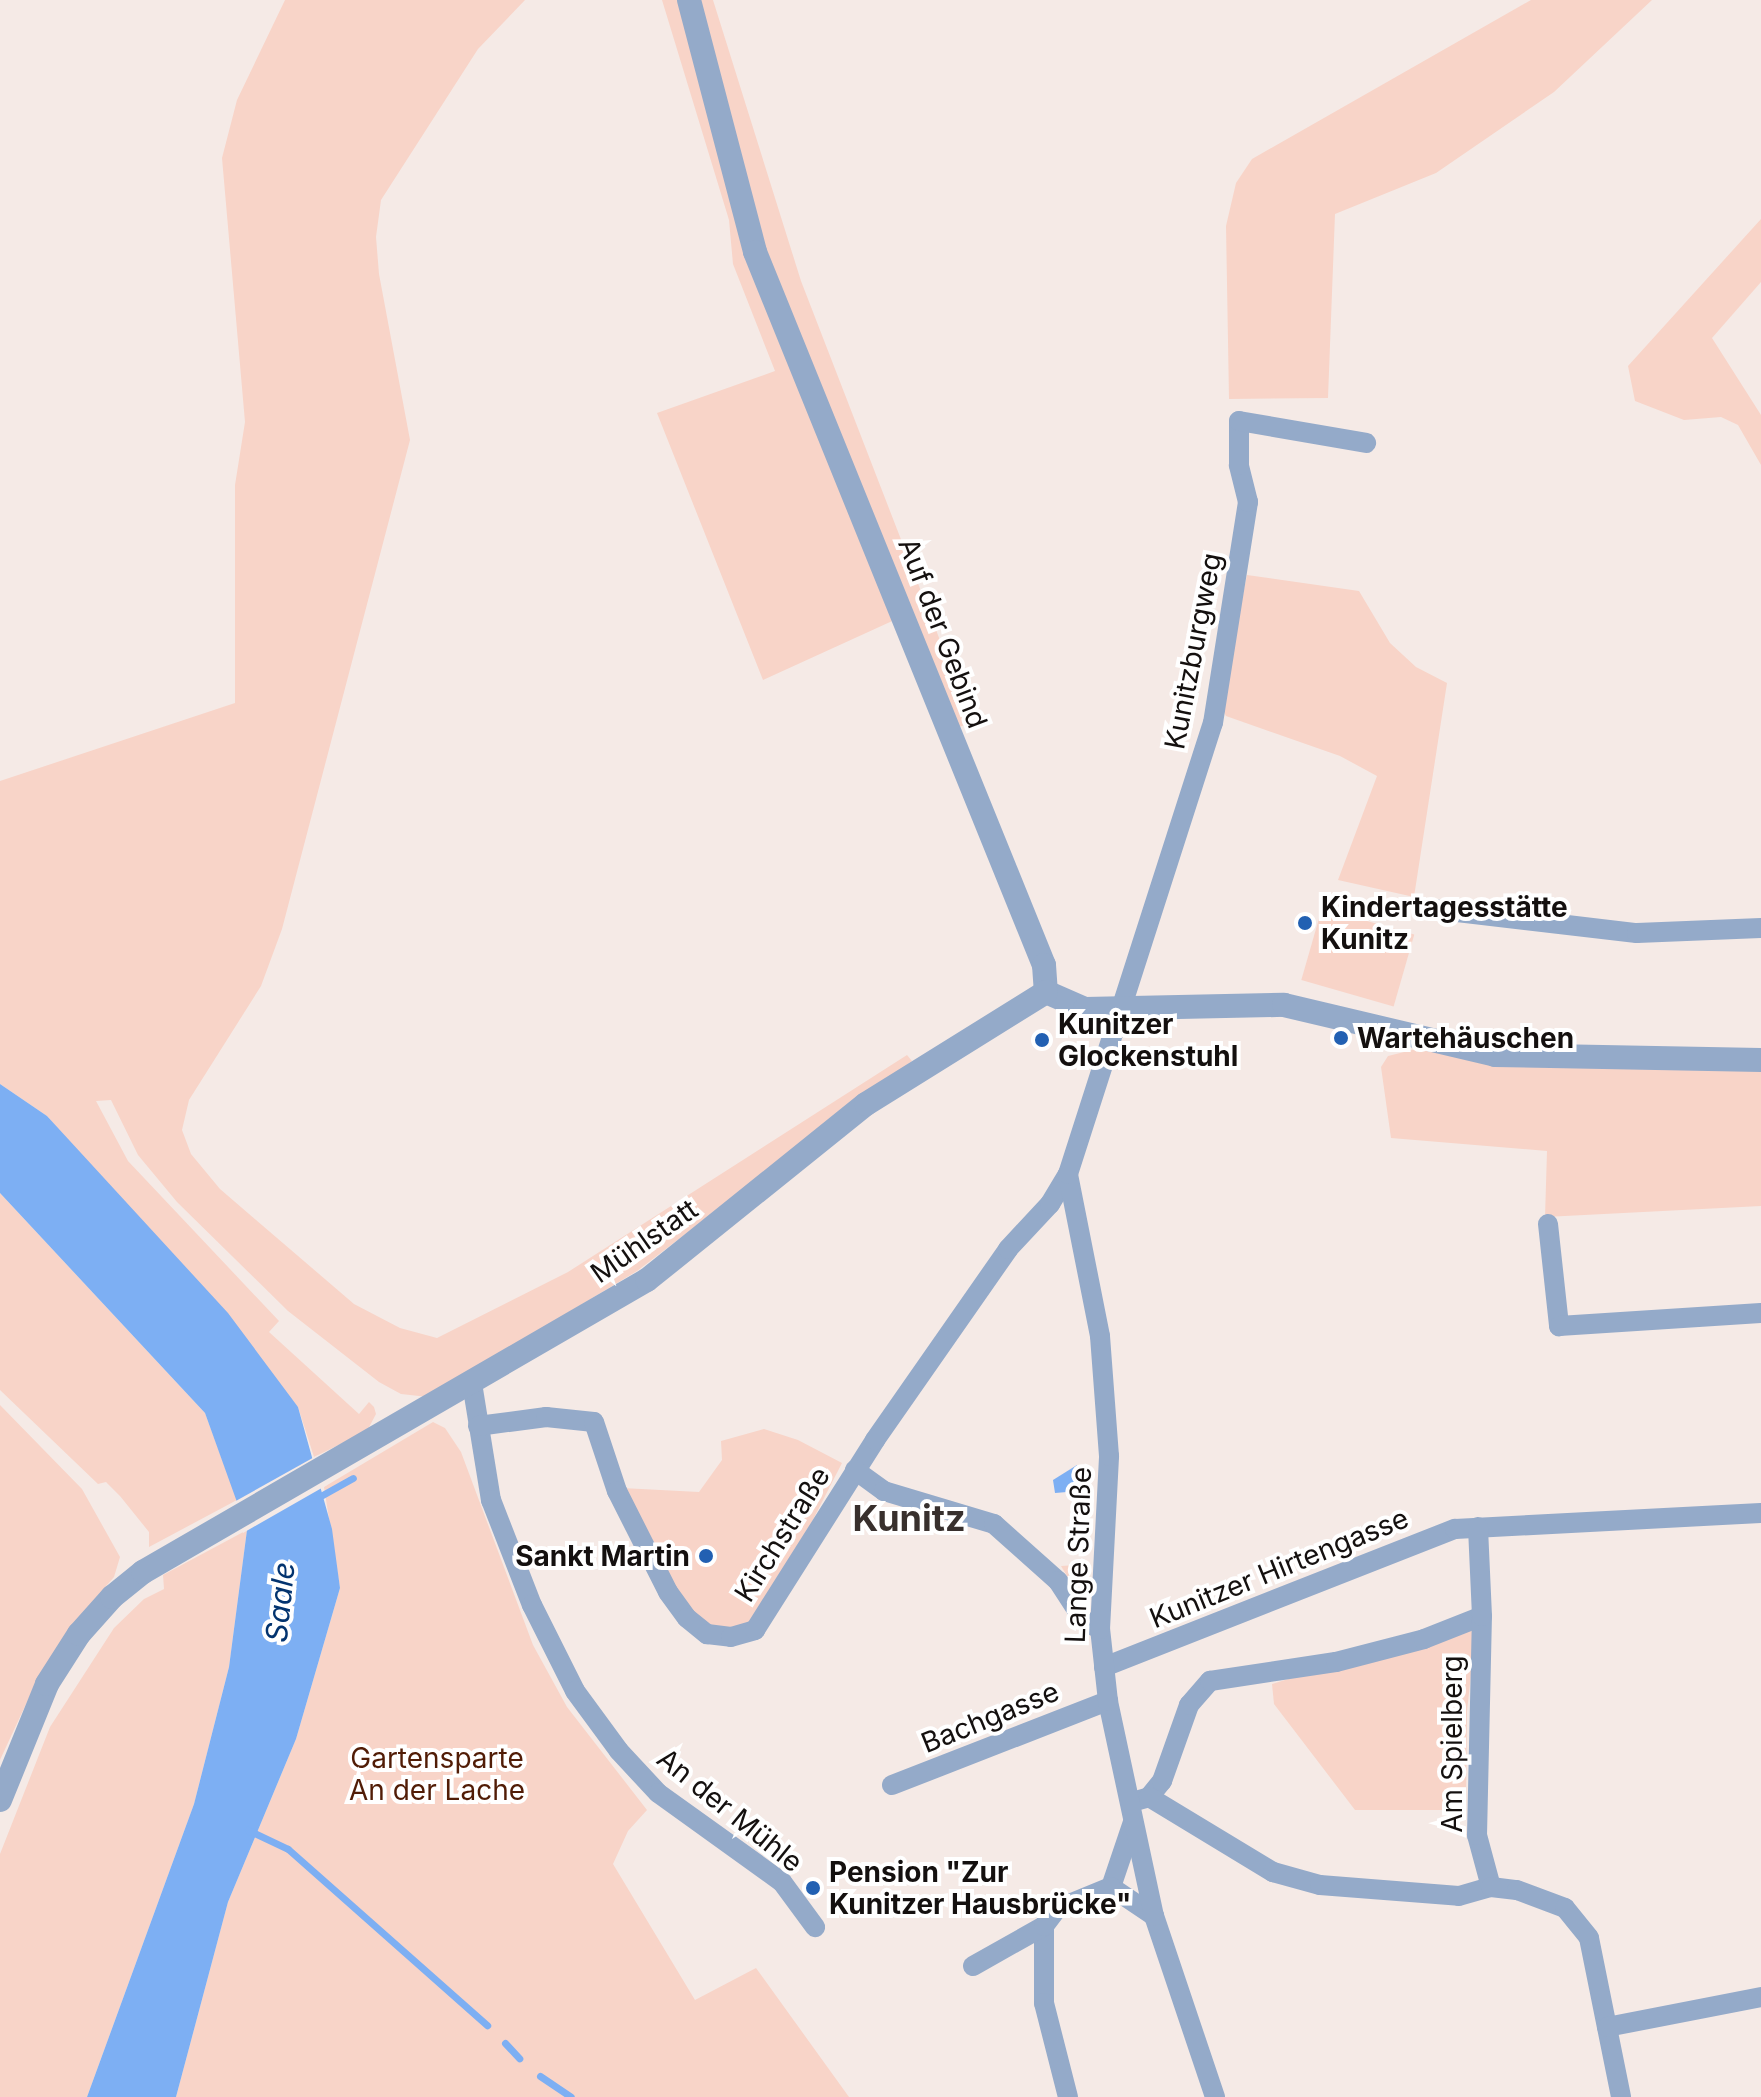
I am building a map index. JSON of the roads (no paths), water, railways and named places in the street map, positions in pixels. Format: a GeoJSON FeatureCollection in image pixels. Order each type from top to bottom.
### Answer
{"type":"FeatureCollection","features":[{"type":"Feature","properties":{"kind":"street","name":"Auf der Gebind"},"geometry":{"type":"LineString","coordinates":[[689,0],[739,198],[773,299],[838,445],[1044,965],[1046,992]]}},
{"type":"Feature","properties":{"kind":"street","name":"Kunitzburgweg"},"geometry":{"type":"LineString","coordinates":[[1119,1010],[1213,723],[1248,502],[1239,465],[1239,421],[1366,443]]}},
{"type":"Feature","properties":{"kind":"street"},"geometry":{"type":"LineString","coordinates":[[1423,908],[1637,933],[1761,928]]}},
{"type":"Feature","properties":{"kind":"street"},"geometry":{"type":"LineString","coordinates":[[1046,992],[1085,1009],[1284,1005],[1495,1055],[1761,1060]]}},
{"type":"Feature","properties":{"kind":"street","name":"Mühlstatt"},"geometry":{"type":"LineString","coordinates":[[0,1800],[36,1708],[79,1634],[112,1597],[188,1544],[362,1447],[647,1280],[866,1104],[1046,992]]}},
{"type":"Feature","properties":{"kind":"street","name":"Lange Straße"},"geometry":{"type":"LineString","coordinates":[[1119,1010],[1068,1174],[1100,1336],[1108,1441],[1100,1629],[1108,1701],[1138,1807],[1154,1916],[1215,2097]]}},
{"type":"Feature","properties":{"kind":"street","name":"Kirchstraße"},"geometry":{"type":"LineString","coordinates":[[478,1426],[546,1417],[594,1422],[617,1491],[668,1592],[707,1634],[731,1637],[755,1630],[855,1470],[1008,1249],[1050,1204],[1068,1174]]}},
{"type":"Feature","properties":{"kind":"street"},"geometry":{"type":"LineString","coordinates":[[1548,1224],[1559,1326],[1761,1313]]}},
{"type":"Feature","properties":{"kind":"street","name":"An der Mühle"},"geometry":{"type":"LineString","coordinates":[[472,1383],[486,1478],[502,1532],[575,1691],[639,1774],[684,1814],[782,1882],[815,1927]]}},
{"type":"Feature","properties":{"kind":"street"},"geometry":{"type":"LineString","coordinates":[[855,1470],[884,1491],[994,1524],[1058,1581],[1084,1621],[1100,1629]]}},
{"type":"Feature","properties":{"kind":"street","name":"Kunitzer Hirtengasse"},"geometry":{"type":"LineString","coordinates":[[1104,1667],[1424,1538],[1478,1527],[1761,1513]]}},
{"type":"Feature","properties":{"kind":"street","name":"Am Spielberg"},"geometry":{"type":"LineString","coordinates":[[1478,1527],[1482,1616],[1477,1835],[1491,1887]]}},
{"type":"Feature","properties":{"kind":"street","name":"Am Spielberg"},"geometry":{"type":"LineString","coordinates":[[1111,1887],[1138,1807],[1162,1781],[1189,1705],[1210,1681],[1336,1662],[1424,1639],[1482,1616]]}},
{"type":"Feature","properties":{"kind":"street","name":"Bachgasse"},"geometry":{"type":"LineString","coordinates":[[892,1785],[1108,1701]]}},
{"type":"Feature","properties":{"kind":"street"},"geometry":{"type":"LineString","coordinates":[[1138,1807],[1273,1872],[1320,1885],[1459,1896],[1491,1887],[1517,1890],[1565,1908],[1589,1938],[1621,2097]]}},
{"type":"Feature","properties":{"kind":"street"},"geometry":{"type":"LineString","coordinates":[[973,1966],[1044,1926],[1057,1909],[1111,1887],[1154,1916]]}},
{"type":"Feature","properties":{"kind":"street"},"geometry":{"type":"LineString","coordinates":[[1044,1926],[1044,2003],[1068,2097]]}},
{"type":"Feature","properties":{"kind":"street"},"geometry":{"type":"LineString","coordinates":[[1607,2027],[1761,1997]]}},
{"type":"Feature","properties":{"kind":"water","name":"Saale"},"geometry":{"type":"Polygon","coordinates":[[[0,1084],[47,1116],[228,1313],[298,1407],[332,1529],[340,1588],[296,1739],[228,1902],[176,2097],[87,2097],[194,1804],[229,1667],[247,1530],[205,1413],[0,1193],[0,1084]]]}},
{"type":"Feature","properties":{"kind":"water"},"geometry":{"type":"Polygon","coordinates":[[[1077,1465],[1079,1491],[1055,1493],[1053,1480],[1077,1465]]]}},
{"type":"Feature","properties":{"kind":"waterway"},"geometry":{"type":"LineString","coordinates":[[317,1498],[353,1478]]}},
{"type":"Feature","properties":{"kind":"waterway"},"geometry":{"type":"LineString","coordinates":[[248,1830],[288,1849],[487,2025]]}},
{"type":"Feature","properties":{"kind":"waterway"},"geometry":{"type":"LineString","coordinates":[[505,2043],[519,2058]]}},
{"type":"Feature","properties":{"kind":"waterway"},"geometry":{"type":"LineString","coordinates":[[540,2076],[571,2097]]}},
{"type":"Feature","properties":{"kind":"place","name":"Kindertagesstätte Kunitz"},"geometry":{"type":"Point","coordinates":[1305,923]}},
{"type":"Feature","properties":{"kind":"place","name":"Wartehäuschen"},"geometry":{"type":"Point","coordinates":[1341,1038]}},
{"type":"Feature","properties":{"kind":"place","name":"Kunitzer Glockenstuhl"},"geometry":{"type":"Point","coordinates":[1042,1040]}},
{"type":"Feature","properties":{"kind":"place","name":"Sankt Martin"},"geometry":{"type":"Point","coordinates":[706,1556]}},
{"type":"Feature","properties":{"kind":"place","name":"Pension \"Zur Kunitzer Hausbrücke\""},"geometry":{"type":"Point","coordinates":[813,1888]}},
{"type":"Feature","properties":{"kind":"district","name":"Kunitz"},"geometry":{"type":"Point","coordinates":[909,1519]}},
{"type":"Feature","properties":{"kind":"park label","name":"Gartensparte An der Lache"},"geometry":{"type":"Point","coordinates":[437,1774]}}]}
